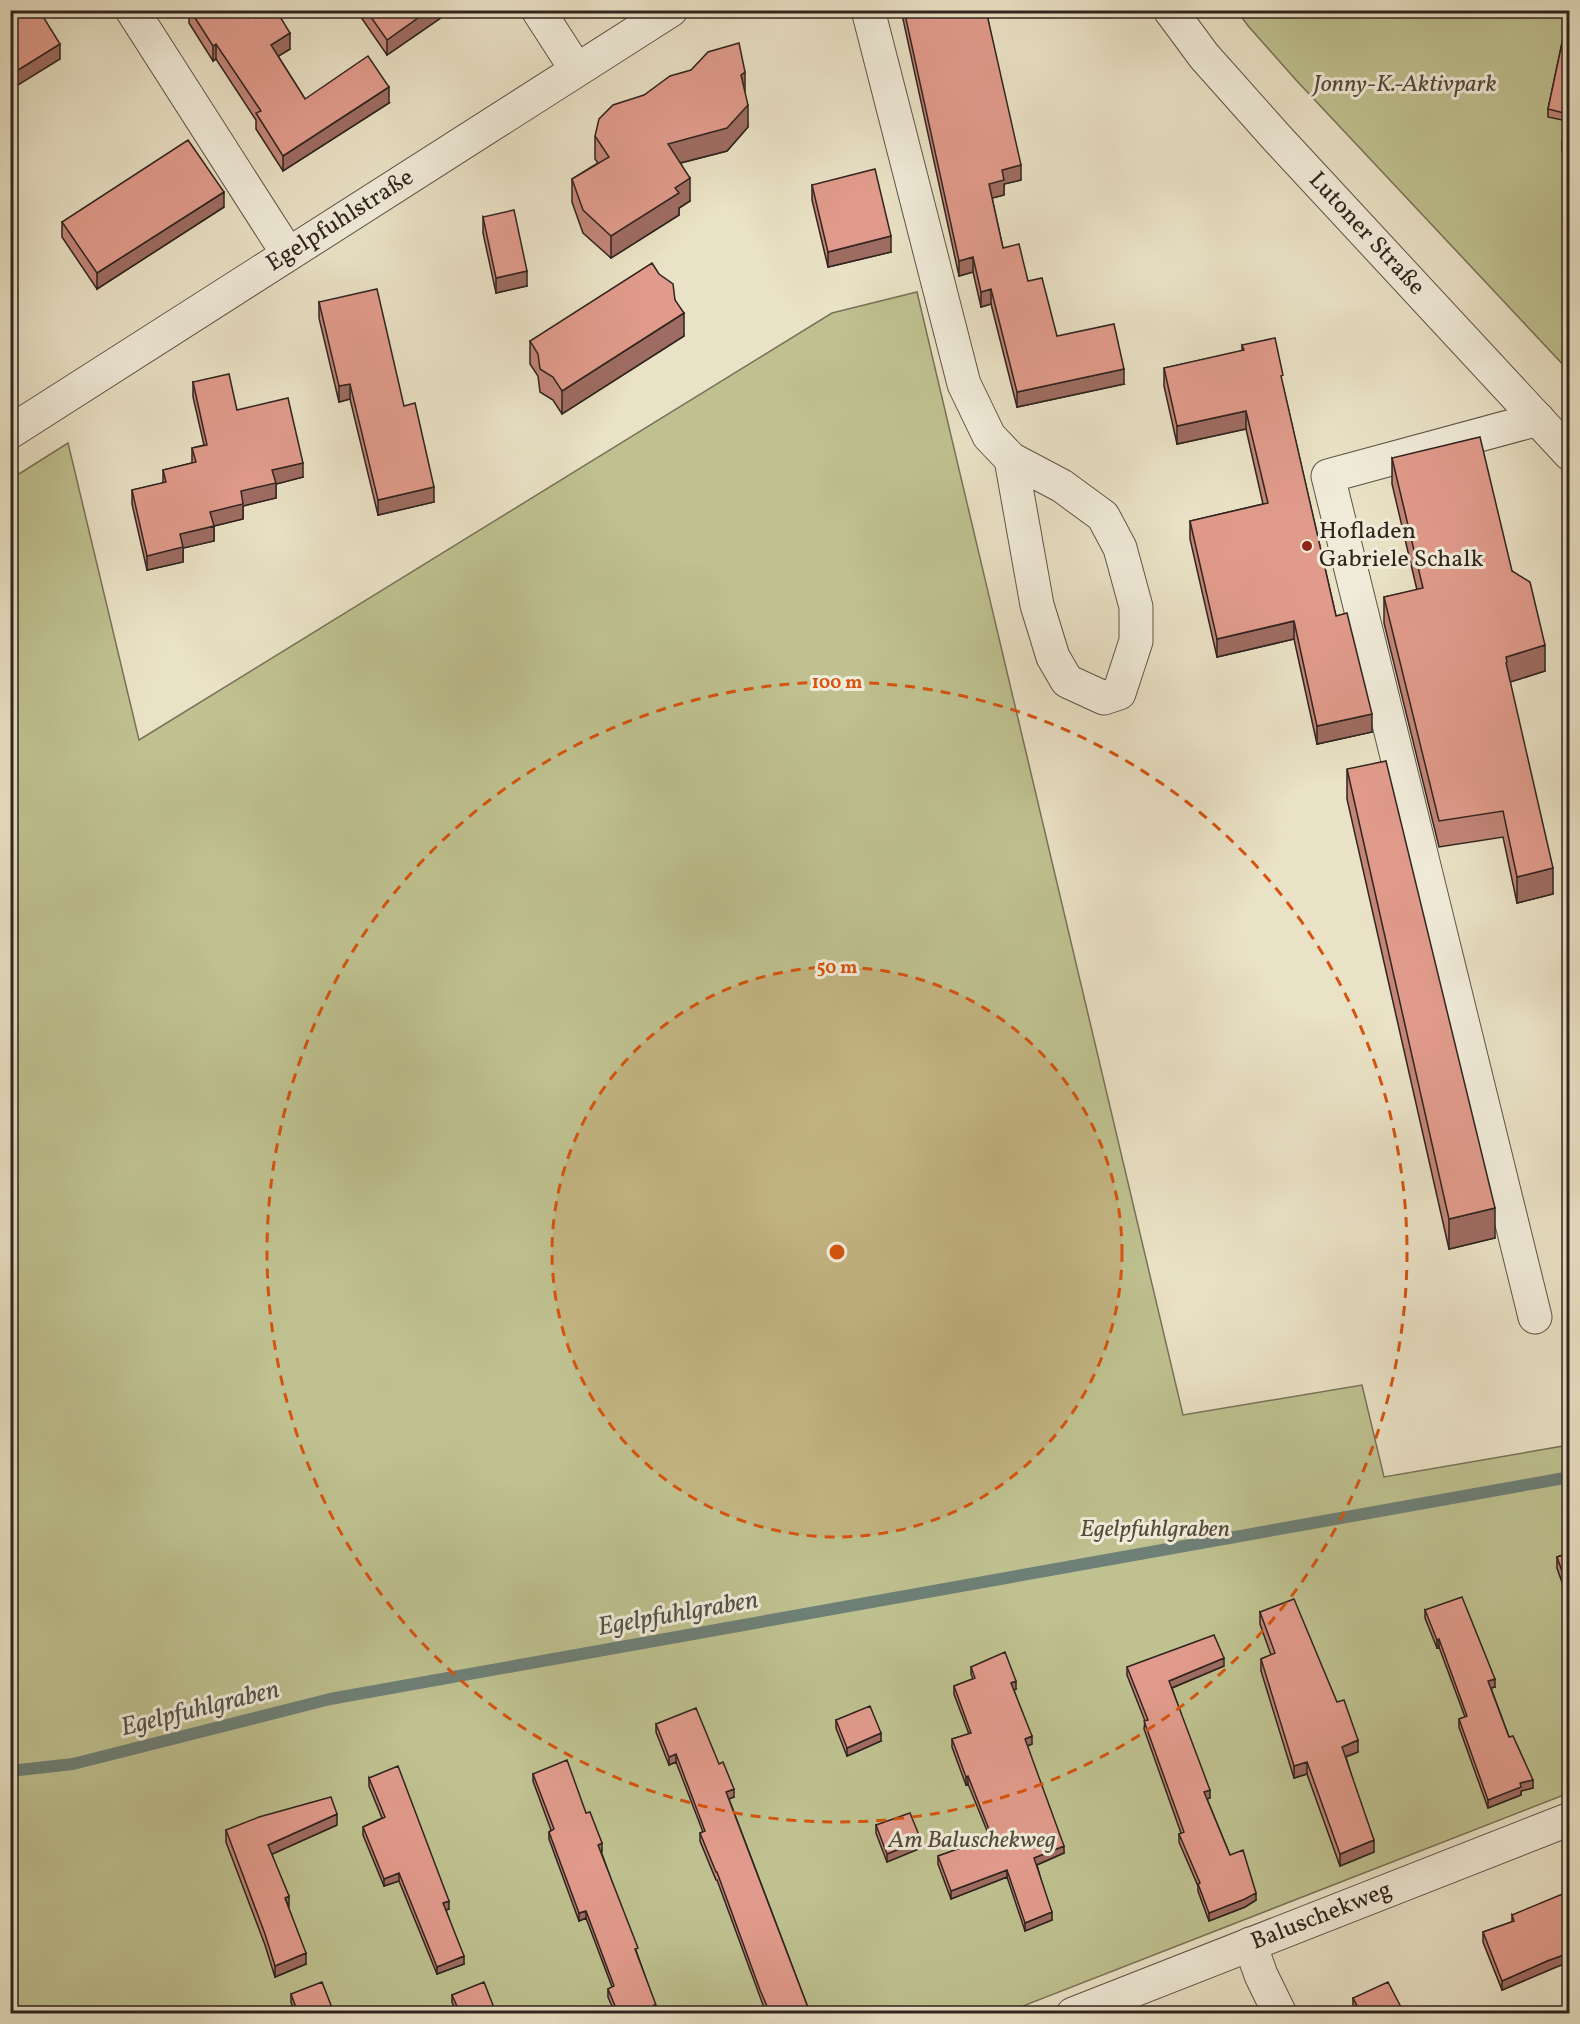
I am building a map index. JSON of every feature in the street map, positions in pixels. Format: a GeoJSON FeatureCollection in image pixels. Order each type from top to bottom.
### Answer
{"type":"FeatureCollection","features":[{"type":"Feature","properties":{"kind":"street"},"geometry":{"type":"LineString","coordinates":[[132,10],[288,254]]}},
{"type":"Feature","properties":{"kind":"street"},"geometry":{"type":"LineString","coordinates":[[538,10],[576,69]]}},
{"type":"Feature","properties":{"kind":"street","name":"Egelpfuhlstraße"},"geometry":{"type":"LineString","coordinates":[[10,432],[671,10]]}},
{"type":"Feature","properties":{"kind":"street"},"geometry":{"type":"LineString","coordinates":[[868,10],[964,384],[989,436],[1011,459],[1062,486],[1103,516],[1120,548],[1136,607],[1136,641],[1119,693],[1104,698],[1083,690],[1067,681],[1053,657],[1037,605],[1011,459]]}},
{"type":"Feature","properties":{"kind":"street","name":"Lutoner Straße"},"geometry":{"type":"LineString","coordinates":[[1170,10],[1204,56],[1277,138],[1569,454]]}},
{"type":"Feature","properties":{"kind":"street"},"geometry":{"type":"LineString","coordinates":[[1534,1317],[1328,476],[1538,419]]}},
{"type":"Feature","properties":{"kind":"street","name":"Baluschekweg"},"geometry":{"type":"LineString","coordinates":[[1074,2013],[1569,1819]]}},
{"type":"Feature","properties":{"kind":"street"},"geometry":{"type":"LineString","coordinates":[[1250,1944],[1261,1975],[1280,2013]]}},
{"type":"Feature","properties":{"kind":"green space","name":"Jonny-K.-Aktivpark"},"geometry":{"type":"Polygon","coordinates":[[[1237,11],[1569,11],[1569,371],[1296,80],[1237,11]]]}},
{"type":"Feature","properties":{"kind":"green space","name":"Am Baluschekweg"},"geometry":{"type":"Polygon","coordinates":[[[917,292],[1183,1415],[1362,1385],[1384,1477],[1569,1445],[1569,1793],[1005,2013],[11,2014],[11,479],[68,443],[139,740],[832,313],[917,292]]]}},
{"type":"Feature","properties":{"kind":"building"},"geometry":{"type":"Polygon","coordinates":[[[10,10],[39,10],[60,44],[10,75],[10,10]]]}},
{"type":"Feature","properties":{"kind":"building"},"geometry":{"type":"Polygon","coordinates":[[[190,10],[252,10],[256,18],[267,10],[276,10],[290,33],[271,45],[305,99],[368,56],[389,87],[283,156],[256,113],[261,111],[216,44],[213,46],[190,10]]]}},
{"type":"Feature","properties":{"kind":"building"},"geometry":{"type":"Polygon","coordinates":[[[366,10],[429,10],[387,40],[366,10]]]}},
{"type":"Feature","properties":{"kind":"building"},"geometry":{"type":"Polygon","coordinates":[[[904,10],[986,10],[1021,165],[1002,170],[1004,180],[989,184],[1003,248],[1019,244],[1028,281],[1042,278],[1057,336],[1114,324],[1124,369],[1017,392],[991,289],[981,292],[973,257],[959,261],[904,10]]]}},
{"type":"Feature","properties":{"kind":"building"},"geometry":{"type":"Polygon","coordinates":[[[1569,10],[1569,145],[1562,143],[1568,114],[1548,109],[1569,10]]]}},
{"type":"Feature","properties":{"kind":"building"},"geometry":{"type":"Polygon","coordinates":[[[739,43],[745,72],[741,75],[748,105],[727,128],[668,144],[690,178],[675,188],[679,193],[611,236],[583,210],[572,179],[609,157],[595,136],[599,119],[613,105],[644,95],[670,76],[691,70],[708,52],[739,43]]]}},
{"type":"Feature","properties":{"kind":"building"},"geometry":{"type":"Polygon","coordinates":[[[188,140],[224,192],[97,273],[62,222],[188,140]]]}},
{"type":"Feature","properties":{"kind":"building"},"geometry":{"type":"Polygon","coordinates":[[[875,169],[891,236],[828,252],[812,185],[875,169]]]}},
{"type":"Feature","properties":{"kind":"building"},"geometry":{"type":"Polygon","coordinates":[[[514,210],[527,271],[496,278],[483,217],[514,210]]]}},
{"type":"Feature","properties":{"kind":"building"},"geometry":{"type":"Polygon","coordinates":[[[652,263],[659,274],[673,284],[675,300],[684,313],[562,391],[553,377],[540,369],[538,354],[530,341],[652,263]]]}},
{"type":"Feature","properties":{"kind":"building"},"geometry":{"type":"Polygon","coordinates":[[[377,289],[404,406],[415,403],[434,487],[378,500],[350,384],[339,386],[319,302],[377,289]]]}},
{"type":"Feature","properties":{"kind":"building"},"geometry":{"type":"Polygon","coordinates":[[[1275,338],[1283,375],[1281,376],[1336,616],[1347,613],[1372,714],[1317,726],[1294,621],[1217,639],[1190,521],[1268,503],[1246,411],[1177,426],[1164,368],[1244,350],[1242,345],[1275,338]]]}},
{"type":"Feature","properties":{"kind":"building"},"geometry":{"type":"Polygon","coordinates":[[[229,374],[237,410],[288,398],[303,463],[272,470],[276,483],[241,491],[243,504],[210,512],[214,526],[180,534],[183,547],[147,556],[132,490],[166,482],[163,470],[196,462],[192,448],[207,445],[193,382],[229,374]]]}},
{"type":"Feature","properties":{"kind":"building"},"geometry":{"type":"Polygon","coordinates":[[[1480,437],[1512,571],[1530,582],[1545,645],[1506,657],[1553,868],[1517,877],[1503,811],[1439,821],[1384,597],[1423,588],[1392,458],[1480,437]]]}},
{"type":"Feature","properties":{"kind":"building"},"geometry":{"type":"Polygon","coordinates":[[[1386,761],[1495,1208],[1449,1219],[1347,769],[1386,761]]]}},
{"type":"Feature","properties":{"kind":"building"},"geometry":{"type":"Polygon","coordinates":[[[1569,1553],[1569,1591],[1557,1557],[1569,1553]]]}},
{"type":"Feature","properties":{"kind":"building"},"geometry":{"type":"Polygon","coordinates":[[[1462,1597],[1495,1679],[1488,1681],[1509,1737],[1513,1736],[1533,1780],[1520,1783],[1521,1787],[1488,1800],[1459,1719],[1467,1716],[1439,1639],[1437,1640],[1425,1610],[1462,1597]]]}},
{"type":"Feature","properties":{"kind":"building"},"geometry":{"type":"Polygon","coordinates":[[[1294,1599],[1337,1702],[1344,1700],[1358,1740],[1342,1747],[1374,1840],[1340,1854],[1307,1762],[1294,1766],[1261,1659],[1275,1653],[1260,1612],[1294,1599]]]}},
{"type":"Feature","properties":{"kind":"building"},"geometry":{"type":"Polygon","coordinates":[[[1214,1635],[1224,1658],[1169,1681],[1210,1790],[1204,1792],[1230,1855],[1243,1850],[1256,1893],[1209,1913],[1198,1884],[1200,1883],[1179,1834],[1184,1832],[1144,1721],[1148,1720],[1127,1667],[1214,1635]]]}},
{"type":"Feature","properties":{"kind":"building"},"geometry":{"type":"Polygon","coordinates":[[[1005,1652],[1016,1681],[1011,1683],[1032,1736],[1025,1739],[1064,1846],[1034,1858],[1052,1912],[1025,1923],[1007,1870],[951,1891],[938,1856],[992,1837],[952,1739],[971,1733],[954,1686],[975,1678],[971,1667],[1005,1652]]]}},
{"type":"Feature","properties":{"kind":"building"},"geometry":{"type":"Polygon","coordinates":[[[870,1706],[881,1733],[847,1748],[836,1720],[870,1706]]]}},
{"type":"Feature","properties":{"kind":"building"},"geometry":{"type":"Polygon","coordinates":[[[696,1708],[719,1764],[723,1762],[734,1789],[726,1792],[810,2013],[770,2013],[700,1833],[705,1831],[676,1754],[669,1757],[656,1724],[696,1708]]]}},
{"type":"Feature","properties":{"kind":"building"},"geometry":{"type":"Polygon","coordinates":[[[567,1760],[586,1813],[590,1812],[602,1843],[598,1845],[638,1948],[635,1949],[658,2013],[618,2013],[608,1989],[614,1986],[586,1911],[579,1913],[549,1832],[554,1829],[533,1774],[567,1760]]]}},
{"type":"Feature","properties":{"kind":"building"},"geometry":{"type":"Polygon","coordinates":[[[398,1766],[449,1901],[443,1903],[464,1956],[437,1967],[399,1873],[384,1879],[363,1827],[385,1817],[369,1778],[398,1766]]]}},
{"type":"Feature","properties":{"kind":"building"},"geometry":{"type":"Polygon","coordinates":[[[331,1797],[337,1814],[268,1845],[289,1896],[285,1898],[306,1953],[275,1966],[226,1830],[259,1817],[331,1797]]]}},
{"type":"Feature","properties":{"kind":"building"},"geometry":{"type":"Polygon","coordinates":[[[910,1813],[921,1840],[887,1854],[876,1825],[910,1813]]]}},
{"type":"Feature","properties":{"kind":"building"},"geometry":{"type":"Polygon","coordinates":[[[1565,1893],[1569,1899],[1569,1953],[1502,1981],[1483,1932],[1514,1921],[1512,1915],[1565,1893]]]}},
{"type":"Feature","properties":{"kind":"building"},"geometry":{"type":"Polygon","coordinates":[[[322,1982],[334,2013],[298,2013],[291,1994],[322,1982]]]}},
{"type":"Feature","properties":{"kind":"building"},"geometry":{"type":"Polygon","coordinates":[[[484,1982],[496,2013],[460,2013],[452,1995],[484,1982]]]}},
{"type":"Feature","properties":{"kind":"building"},"geometry":{"type":"Polygon","coordinates":[[[1388,1982],[1402,2009],[1396,2013],[1361,2013],[1353,1998],[1388,1982]]]}},
{"type":"Feature","properties":{"kind":"waterway","name":"Egelpfuhlgraben"},"geometry":{"type":"LineString","coordinates":[[10,1771],[73,1764],[330,1699],[1570,1477]]}},
{"type":"Feature","properties":{"kind":"place","name":"Hofladen Gabriele Schalk"},"geometry":{"type":"Point","coordinates":[1307,546]}}]}
